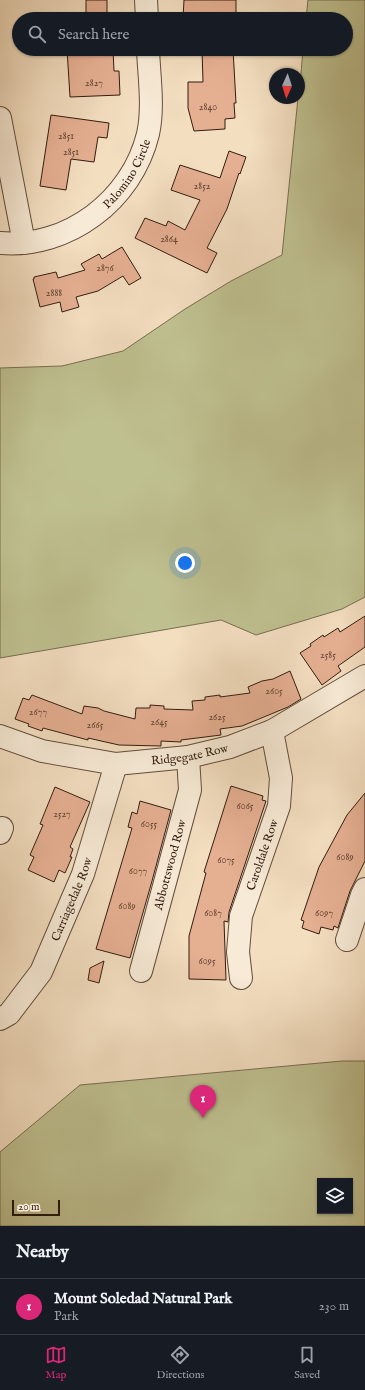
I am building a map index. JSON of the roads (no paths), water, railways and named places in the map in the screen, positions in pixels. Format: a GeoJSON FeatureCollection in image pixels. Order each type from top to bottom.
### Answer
{"type":"FeatureCollection","features":[{"type":"Feature","properties":{"kind":"street"},"geometry":{"type":"LineString","coordinates":[[146,0],[147,12]]}},
{"type":"Feature","properties":{"kind":"street","name":"Palomino Circle"},"geometry":{"type":"LineString","coordinates":[[0,243],[24,243],[53,237],[90,219],[104,208],[116,195],[136,166],[148,133],[151,115],[148,56]]}},
{"type":"Feature","properties":{"kind":"street"},"geometry":{"type":"LineString","coordinates":[[0,118],[24,243]]}},
{"type":"Feature","properties":{"kind":"street","name":"Ridgegate Row"},"geometry":{"type":"LineString","coordinates":[[0,736],[42,751],[116,764],[188,757],[230,747],[272,731],[365,676]]}},
{"type":"Feature","properties":{"kind":"street","name":"Caroldale Row"},"geometry":{"type":"LineString","coordinates":[[241,978],[238,952],[241,916],[280,806],[281,778],[272,731]]}},
{"type":"Feature","properties":{"kind":"street","name":"Abbottswood Row"},"geometry":{"type":"LineString","coordinates":[[141,971],[190,790],[188,757]]}},
{"type":"Feature","properties":{"kind":"street","name":"Carriagedale Row"},"geometry":{"type":"LineString","coordinates":[[0,1019],[10,1014],[41,972],[83,874],[116,764]]}},
{"type":"Feature","properties":{"kind":"street"},"geometry":{"type":"LineString","coordinates":[[348,940],[365,889]]}},
{"type":"Feature","properties":{"kind":"place","name":"Mount Soledad Natural Park"},"geometry":{"type":"Point","coordinates":[203,1118]}}]}
